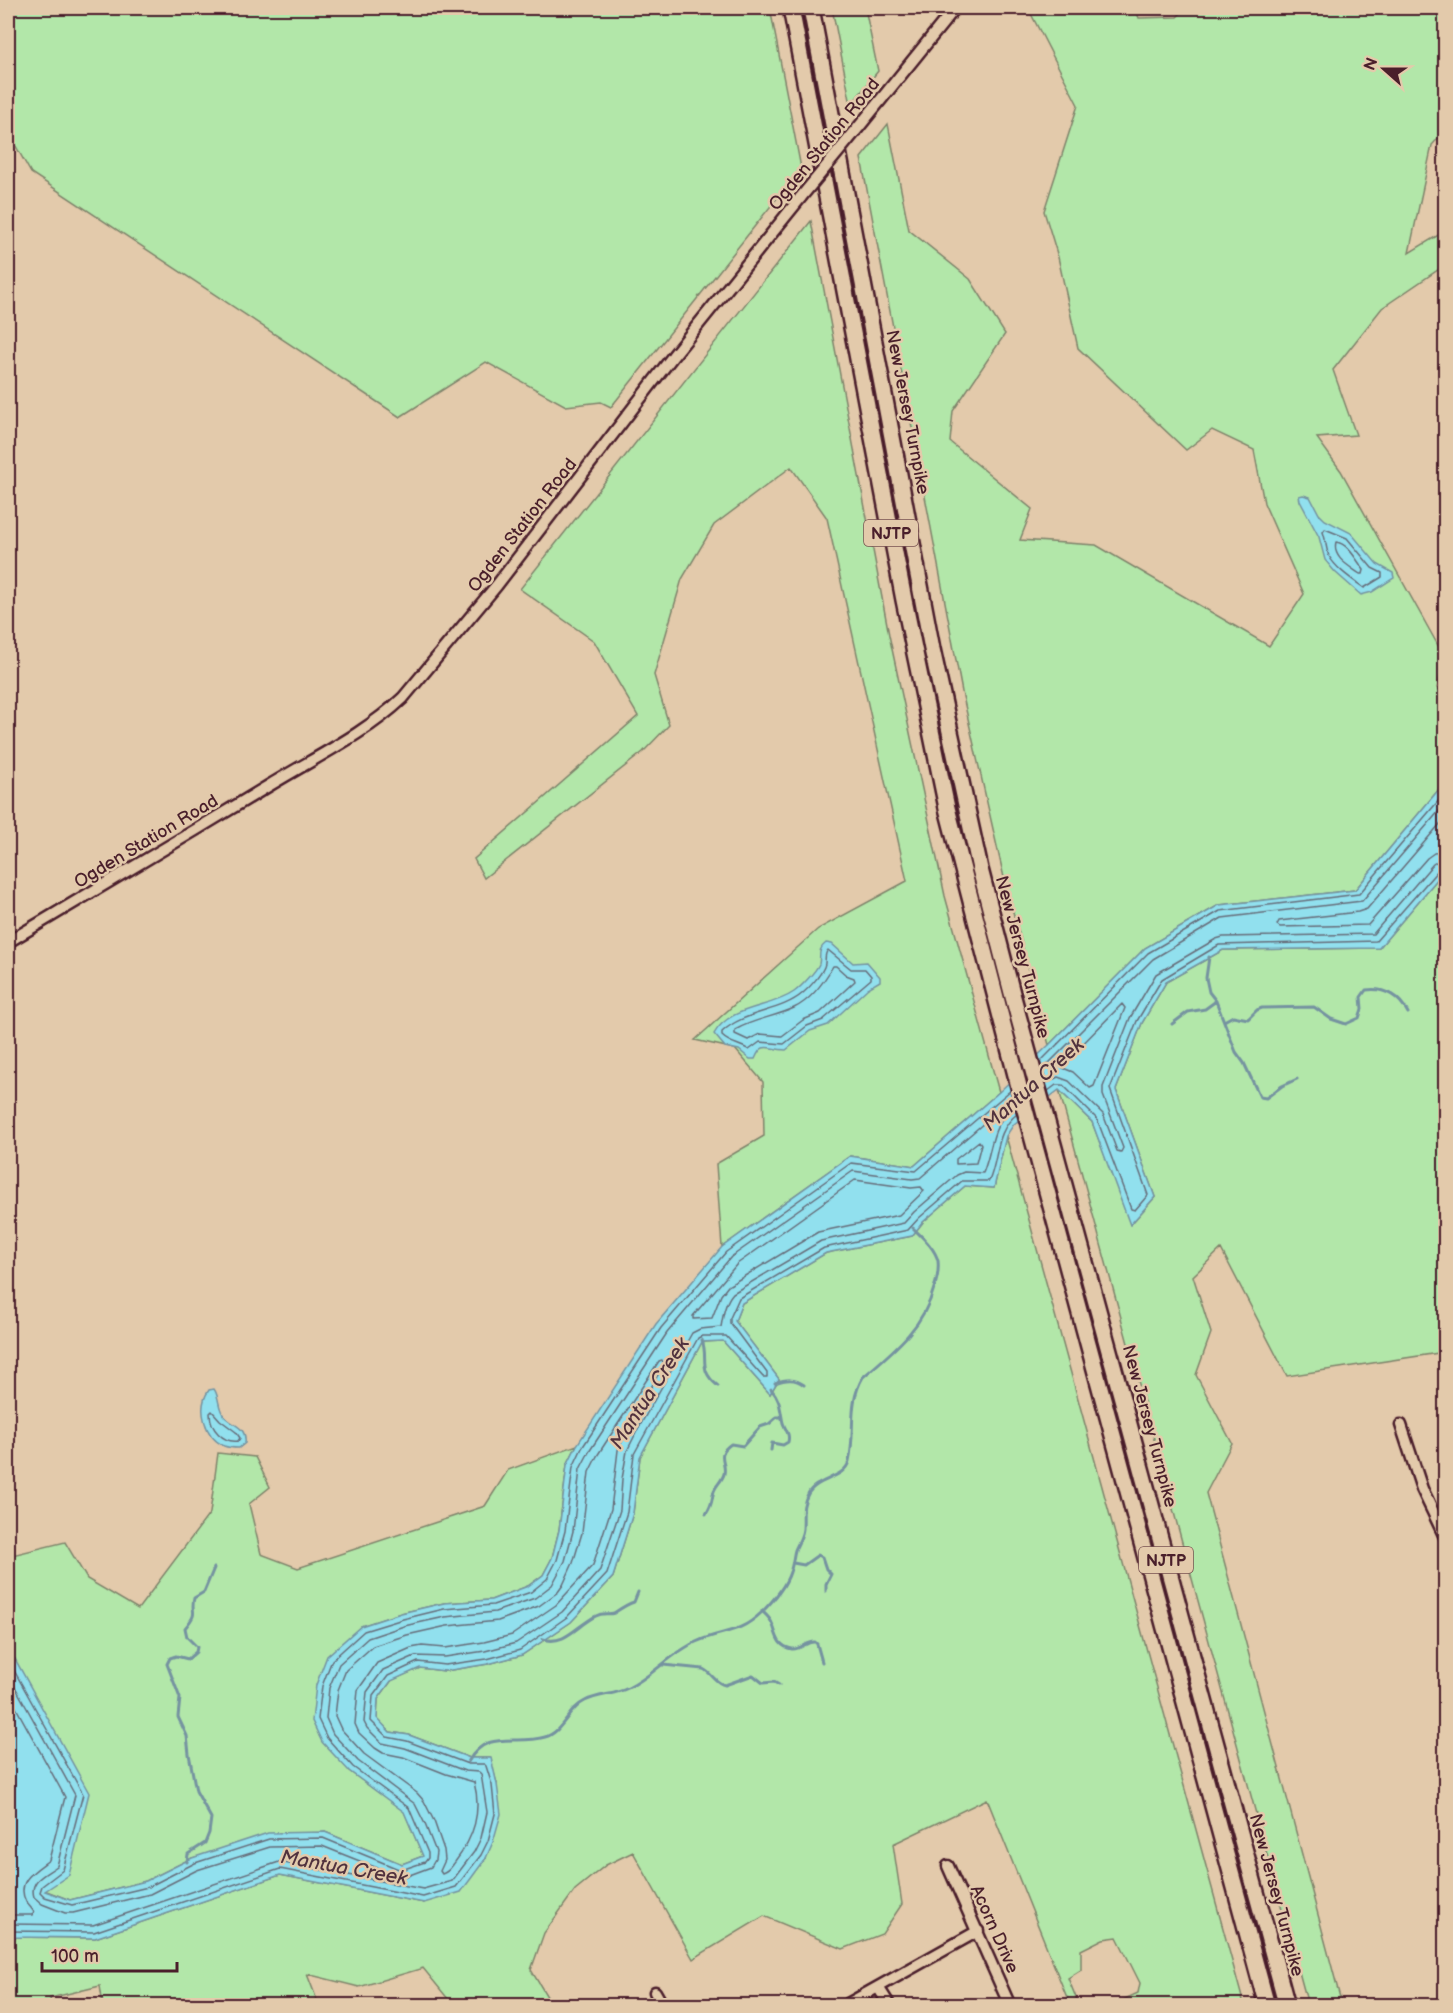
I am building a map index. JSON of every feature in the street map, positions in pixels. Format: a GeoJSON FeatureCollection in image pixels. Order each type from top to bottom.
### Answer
{"type":"FeatureCollection","features":[{"type":"Feature","properties":{"kind":"highway","name":"New Jersey Turnpike"},"geometry":{"type":"LineString","coordinates":[[791,8],[930,726],[956,842],[1030,1128],[1267,2006]]}},
{"type":"Feature","properties":{"kind":"highway","name":"New Jersey Turnpike"},"geometry":{"type":"LineString","coordinates":[[811,8],[953,748],[980,869],[1287,2006]]}},
{"type":"Feature","properties":{"kind":"street","name":"Ogden Station Road"},"geometry":{"type":"LineString","coordinates":[[8,942],[344,740],[394,707],[497,585],[673,356],[955,8]]}},
{"type":"Feature","properties":{"kind":"street"},"geometry":{"type":"LineString","coordinates":[[1401,1425],[1422,1490],[1446,1539]]}},
{"type":"Feature","properties":{"kind":"street","name":"Acorn Drive"},"geometry":{"type":"LineString","coordinates":[[948,1866],[1010,2006]]}},
{"type":"Feature","properties":{"kind":"street"},"geometry":{"type":"LineString","coordinates":[[844,2006],[978,1931]]}},
{"type":"Feature","properties":{"kind":"street"},"geometry":{"type":"LineString","coordinates":[[878,1987],[890,2006]]}},
{"type":"Feature","properties":{"kind":"street"},"geometry":{"type":"LineString","coordinates":[[656,1992],[663,2006]]}},
{"type":"Feature","properties":{"kind":"green space"},"geometry":{"type":"Polygon","coordinates":[[[8,8],[770,8],[801,168],[611,407],[601,402],[566,406],[486,362],[400,417],[31,173],[8,132],[8,8]]]}},
{"type":"Feature","properties":{"kind":"green space"},"geometry":{"type":"Polygon","coordinates":[[[832,8],[865,8],[878,71],[851,105],[832,8]]]}},
{"type":"Feature","properties":{"kind":"green space"},"geometry":{"type":"Polygon","coordinates":[[[1028,8],[1135,8],[1139,18],[1177,17],[1186,8],[1445,8],[1445,131],[1432,145],[1409,253],[1445,231],[1445,265],[1382,308],[1333,370],[1356,435],[1317,438],[1341,471],[1445,658],[1437,688],[1445,695],[1445,782],[1355,890],[1219,905],[1145,948],[1049,1045],[1005,882],[962,692],[861,158],[888,124],[909,230],[970,279],[1005,334],[953,411],[950,442],[1032,509],[1020,540],[1096,545],[1269,646],[1304,594],[1264,503],[1254,450],[1212,430],[1186,450],[1078,348],[1058,257],[1044,211],[1078,105],[1028,8]]]}},
{"type":"Feature","properties":{"kind":"green space"},"geometry":{"type":"Polygon","coordinates":[[[811,221],[889,635],[945,896],[999,1092],[914,1166],[850,1156],[722,1247],[716,1164],[764,1136],[763,1082],[735,1049],[695,1040],[818,929],[907,881],[827,518],[791,467],[714,525],[682,579],[654,675],[669,725],[643,752],[484,878],[474,859],[638,716],[594,641],[520,589],[811,221]]]}},
{"type":"Feature","properties":{"kind":"green space"},"geometry":{"type":"Polygon","coordinates":[[[1445,870],[1445,1352],[1287,1376],[1221,1249],[1193,1276],[1211,1333],[1196,1375],[1232,1443],[1206,1493],[1342,2005],[1308,2005],[1059,1090],[1092,1122],[1131,1224],[1155,1197],[1116,1090],[1142,1023],[1166,982],[1223,950],[1379,948],[1445,870]]]}},
{"type":"Feature","properties":{"kind":"green space"},"geometry":{"type":"Polygon","coordinates":[[[1006,1136],[1244,2005],[1112,2005],[1138,1993],[1140,1983],[1117,1937],[1103,1939],[1081,1950],[1081,1970],[1068,1978],[1079,2005],[1070,2005],[987,1799],[893,1844],[902,1904],[882,1934],[843,1949],[764,1916],[693,1959],[633,1852],[606,1865],[575,1890],[544,1933],[531,1970],[552,2005],[453,2005],[423,1968],[359,1987],[307,1974],[319,2005],[103,2005],[100,1986],[50,1998],[51,2005],[8,2006],[8,1937],[95,1938],[280,1875],[424,1903],[497,1784],[490,1758],[470,1758],[409,1735],[390,1732],[377,1719],[378,1699],[392,1680],[420,1668],[445,1671],[488,1664],[522,1655],[571,1622],[613,1577],[633,1513],[640,1457],[702,1342],[723,1341],[770,1394],[779,1379],[735,1321],[742,1303],[826,1253],[912,1236],[923,1222],[965,1186],[994,1188],[1006,1136]]]}},
{"type":"Feature","properties":{"kind":"green space"},"geometry":{"type":"Polygon","coordinates":[[[577,1445],[567,1465],[559,1530],[552,1558],[543,1575],[528,1586],[491,1600],[444,1603],[401,1613],[361,1626],[349,1771],[404,1811],[423,1856],[402,1864],[325,1832],[192,1858],[146,1881],[70,1900],[44,1890],[15,1659],[8,1657],[8,1556],[65,1542],[87,1579],[138,1609],[210,1513],[218,1453],[255,1457],[270,1487],[249,1504],[261,1554],[298,1568],[485,1506],[508,1470],[577,1445]]]}},
{"type":"Feature","properties":{"kind":"water"},"geometry":{"type":"Polygon","coordinates":[[[1299,496],[1310,497],[1325,520],[1351,533],[1377,564],[1393,573],[1394,578],[1372,592],[1361,595],[1335,572],[1325,560],[1319,537],[1300,501],[1299,496]]]}},
{"type":"Feature","properties":{"kind":"water","name":"Mantua Creek"},"geometry":{"type":"Polygon","coordinates":[[[1445,782],[1445,870],[1379,948],[1223,950],[1166,982],[1142,1023],[1116,1090],[1155,1197],[1130,1225],[1092,1122],[1059,1090],[1014,1124],[1006,1136],[994,1188],[965,1186],[923,1222],[912,1236],[826,1253],[742,1303],[735,1321],[779,1379],[770,1394],[723,1341],[702,1342],[640,1457],[633,1513],[613,1577],[571,1622],[522,1655],[488,1664],[445,1671],[420,1668],[391,1681],[378,1699],[377,1718],[390,1732],[409,1735],[470,1758],[491,1758],[501,1814],[486,1858],[461,1892],[424,1903],[280,1875],[95,1938],[8,1937],[8,1657],[15,1659],[89,1793],[69,1875],[45,1891],[70,1900],[146,1881],[192,1858],[268,1833],[325,1832],[402,1864],[423,1856],[404,1812],[349,1771],[322,1742],[312,1721],[316,1685],[327,1656],[361,1626],[401,1613],[444,1603],[491,1600],[528,1586],[543,1575],[552,1558],[559,1530],[567,1465],[577,1445],[656,1324],[722,1247],[850,1156],[914,1166],[1049,1045],[1145,948],[1219,905],[1355,890],[1445,782]]]}},
{"type":"Feature","properties":{"kind":"water"},"geometry":{"type":"Polygon","coordinates":[[[826,943],[832,944],[853,963],[867,962],[880,977],[880,981],[868,988],[828,1025],[810,1031],[786,1050],[767,1047],[758,1053],[755,1059],[750,1059],[739,1050],[725,1047],[714,1034],[721,1025],[740,1012],[774,1002],[794,992],[819,964],[820,950],[826,943]]]}},
{"type":"Feature","properties":{"kind":"water"},"geometry":{"type":"Polygon","coordinates":[[[214,1389],[222,1414],[244,1433],[245,1443],[239,1448],[230,1448],[217,1442],[207,1429],[203,1405],[209,1390],[214,1389]]]}},
{"type":"Feature","properties":{"kind":"waterway"},"geometry":{"type":"LineString","coordinates":[[1209,957],[1206,978],[1209,992],[1216,1001],[1236,1052],[1244,1063],[1260,1097],[1266,1098],[1282,1086],[1297,1079]]}},
{"type":"Feature","properties":{"kind":"waterway"},"geometry":{"type":"LineString","coordinates":[[1224,1021],[1233,1016],[1248,1019],[1262,1008],[1314,1007],[1331,1019],[1346,1024],[1359,1018],[1362,1009],[1361,997],[1366,990],[1373,989],[1391,994],[1401,1002],[1408,1013]]}},
{"type":"Feature","properties":{"kind":"waterway"},"geometry":{"type":"LineString","coordinates":[[1172,1024],[1188,1012],[1205,1009],[1216,1001]]}},
{"type":"Feature","properties":{"kind":"waterway"},"geometry":{"type":"LineString","coordinates":[[468,1762],[484,1745],[502,1740],[534,1739],[551,1734],[561,1726],[574,1709],[585,1701],[628,1688],[687,1647],[705,1638],[745,1625],[774,1599],[785,1584],[791,1569],[795,1550],[801,1537],[804,1507],[808,1494],[817,1485],[842,1472],[849,1461],[853,1408],[863,1377],[906,1338],[923,1315],[929,1302],[937,1278],[938,1261],[931,1247],[913,1228]]}},
{"type":"Feature","properties":{"kind":"waterway","name":"Mantua Creek"},"geometry":{"type":"LineString","coordinates":[[702,1340],[706,1369],[718,1386]]}},
{"type":"Feature","properties":{"kind":"waterway"},"geometry":{"type":"LineString","coordinates":[[775,1383],[790,1380],[804,1385]]}},
{"type":"Feature","properties":{"kind":"waterway"},"geometry":{"type":"LineString","coordinates":[[771,1389],[778,1401],[788,1442],[783,1445],[772,1443],[771,1450]]}},
{"type":"Feature","properties":{"kind":"waterway"},"geometry":{"type":"LineString","coordinates":[[706,1514],[715,1489],[724,1474],[723,1455],[726,1448],[731,1444],[743,1446],[760,1427],[769,1424],[777,1417],[782,1417]]}},
{"type":"Feature","properties":{"kind":"waterway"},"geometry":{"type":"LineString","coordinates":[[793,1563],[804,1565],[818,1555],[822,1557],[826,1569],[831,1574],[826,1584],[826,1591]]}},
{"type":"Feature","properties":{"kind":"waterway"},"geometry":{"type":"LineString","coordinates":[[187,1862],[188,1854],[205,1843],[211,1818],[196,1791],[187,1736],[178,1717],[180,1698],[167,1664],[170,1658],[176,1656],[188,1659],[196,1652],[197,1647],[187,1637],[185,1628],[193,1615],[194,1598],[204,1592],[214,1568]]}},
{"type":"Feature","properties":{"kind":"waterway"},"geometry":{"type":"LineString","coordinates":[[543,1639],[558,1640],[571,1634],[596,1616],[614,1613],[634,1602],[638,1592]]}},
{"type":"Feature","properties":{"kind":"waterway"},"geometry":{"type":"LineString","coordinates":[[762,1611],[771,1621],[783,1645],[795,1649],[815,1642],[822,1662]]}},
{"type":"Feature","properties":{"kind":"waterway"},"geometry":{"type":"LineString","coordinates":[[663,1665],[703,1669],[725,1685],[753,1675],[763,1683],[774,1682],[779,1685]]}}]}
